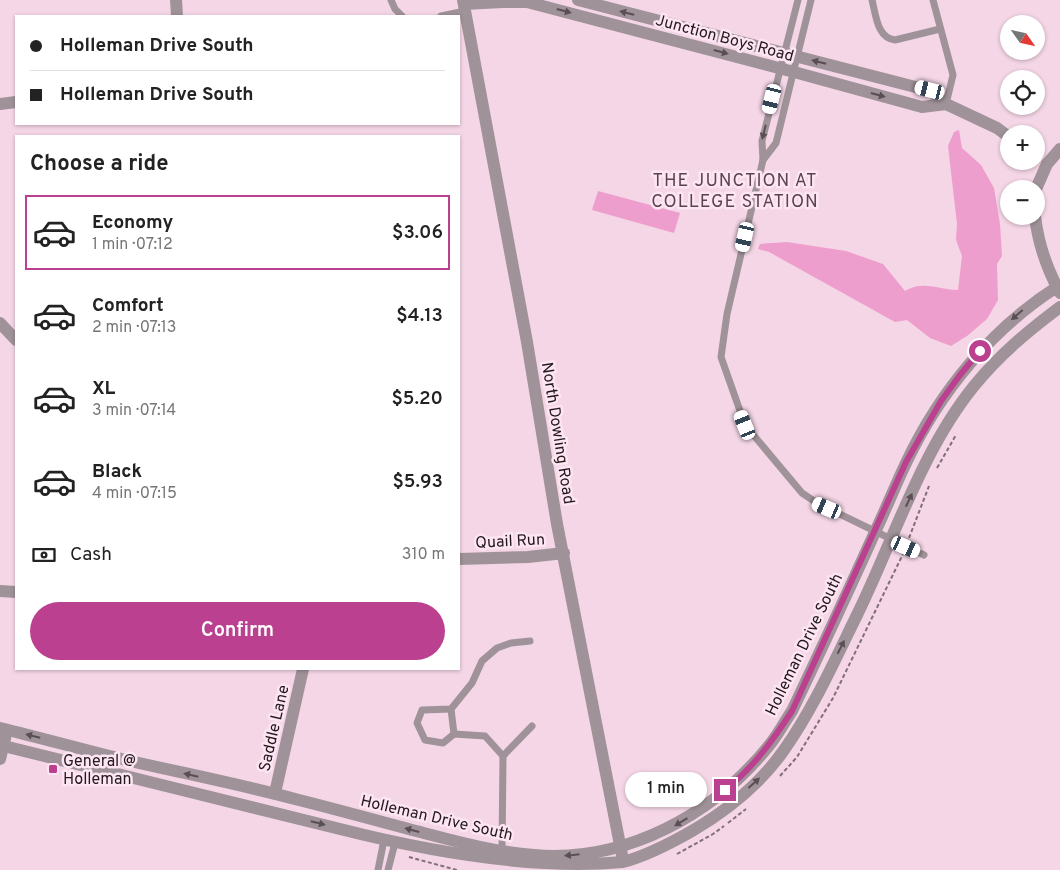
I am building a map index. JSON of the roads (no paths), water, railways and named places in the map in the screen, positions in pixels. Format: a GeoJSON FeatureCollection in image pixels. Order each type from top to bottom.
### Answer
{"type":"FeatureCollection","features":[{"type":"Feature","properties":{"kind":"street"},"geometry":{"type":"LineString","coordinates":[[176,0],[177,15]]}},
{"type":"Feature","properties":{"kind":"street","name":"Junction Boys Road"},"geometry":{"type":"LineString","coordinates":[[578,0],[930,90],[946,104],[977,118],[1000,132]]}},
{"type":"Feature","properties":{"kind":"street","name":"Junction Boys Road"},"geometry":{"type":"LineString","coordinates":[[464,5],[527,2],[922,107],[946,104]]}},
{"type":"Feature","properties":{"kind":"street","name":"North Dowling Road"},"geometry":{"type":"LineString","coordinates":[[464,5],[525,332],[557,524],[624,866]]}},
{"type":"Feature","properties":{"kind":"street"},"geometry":{"type":"LineString","coordinates":[[0,104],[15,102]]}},
{"type":"Feature","properties":{"kind":"street"},"geometry":{"type":"LineString","coordinates":[[1045,158],[1060,149]]}},
{"type":"Feature","properties":{"kind":"street"},"geometry":{"type":"LineString","coordinates":[[1036,225],[1045,260],[1059,288]]}},
{"type":"Feature","properties":{"kind":"street","name":"Holleman Drive South"},"geometry":{"type":"LineString","coordinates":[[4,729],[124,760],[275,793],[454,841],[535,856],[565,856],[591,853],[620,846],[670,828],[694,814],[733,784],[771,742],[792,711],[906,462],[941,401],[960,375],[1004,327],[1023,310],[1059,288]]}},
{"type":"Feature","properties":{"kind":"street","name":"Holleman Drive South"},"geometry":{"type":"LineString","coordinates":[[2,745],[270,812],[490,864],[521,869],[624,866],[712,819],[761,777],[783,752],[803,720],[858,612],[890,540],[944,430],[972,388],[997,360],[1027,332],[1060,307]]}},
{"type":"Feature","properties":{"kind":"street"},"geometry":{"type":"LineString","coordinates":[[0,323],[15,339]]}},
{"type":"Feature","properties":{"kind":"street","name":"Quail Run"},"geometry":{"type":"LineString","coordinates":[[460,559],[528,557],[564,553]]}},
{"type":"Feature","properties":{"kind":"street"},"geometry":{"type":"LineString","coordinates":[[0,591],[15,592]]}},
{"type":"Feature","properties":{"kind":"street","name":"Saddle Lane"},"geometry":{"type":"LineString","coordinates":[[275,793],[303,670]]}},
{"type":"Feature","properties":{"kind":"street"},"geometry":{"type":"LineString","coordinates":[[0,759],[4,729]]}},
{"type":"Feature","properties":{"kind":"lane"},"geometry":{"type":"LineString","coordinates":[[391,0],[395,10],[401,15]]}},
{"type":"Feature","properties":{"kind":"lane"},"geometry":{"type":"LineString","coordinates":[[763,160],[776,143],[794,72],[791,55],[798,0]]}},
{"type":"Feature","properties":{"kind":"lane"},"geometry":{"type":"LineString","coordinates":[[811,0],[791,55],[780,68],[762,141],[763,160],[727,314],[720,357],[745,425],[802,493],[817,503],[924,555]]}},
{"type":"Feature","properties":{"kind":"lane"},"geometry":{"type":"LineString","coordinates":[[872,0],[881,33],[887,39],[895,40],[940,29]]}},
{"type":"Feature","properties":{"kind":"lane"},"geometry":{"type":"LineString","coordinates":[[933,0],[953,75],[946,104]]}},
{"type":"Feature","properties":{"kind":"lane"},"geometry":{"type":"LineString","coordinates":[[443,15],[464,5]]}},
{"type":"Feature","properties":{"kind":"lane"},"geometry":{"type":"LineString","coordinates":[[769,114],[782,118]]}},
{"type":"Feature","properties":{"kind":"lane"},"geometry":{"type":"LineString","coordinates":[[454,734],[451,709],[472,683],[482,660],[496,648],[511,643],[530,641]]}},
{"type":"Feature","properties":{"kind":"lane"},"geometry":{"type":"LineString","coordinates":[[451,709],[422,710],[417,723],[425,740],[443,742],[454,734],[486,736],[503,756],[502,851]]}},
{"type":"Feature","properties":{"kind":"lane"},"geometry":{"type":"LineString","coordinates":[[503,756],[532,726]]}},
{"type":"Feature","properties":{"kind":"lane"},"geometry":{"type":"LineString","coordinates":[[378,870],[389,841]]}},
{"type":"Feature","properties":{"kind":"lane"},"geometry":{"type":"LineString","coordinates":[[388,870],[389,841]]}},
{"type":"Feature","properties":{"kind":"place","name":"General @ Holleman"},"geometry":{"type":"Point","coordinates":[53,769]}},
{"type":"Feature","properties":{"kind":"district","name":"THE JUNCTION AT COLLEGE STATION"},"geometry":{"type":"Point","coordinates":[735,190]}}]}
